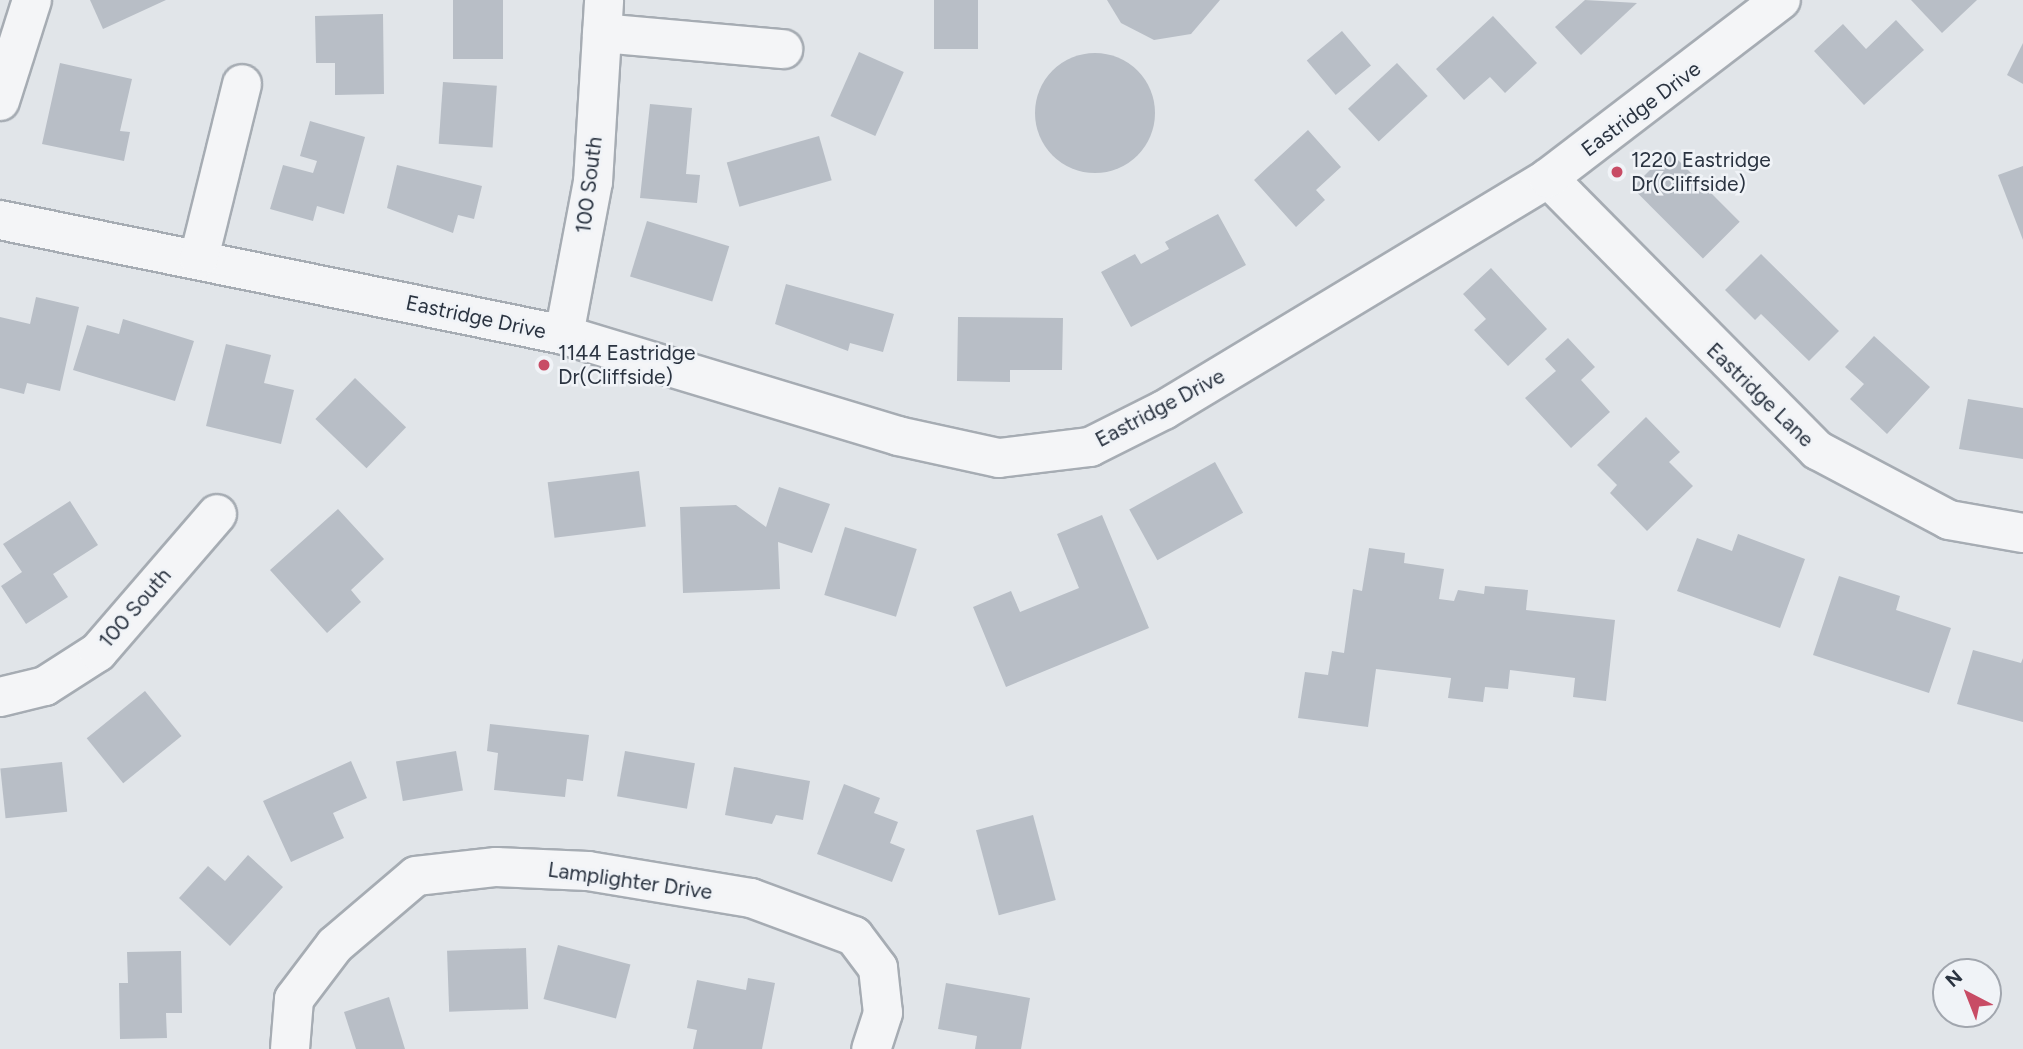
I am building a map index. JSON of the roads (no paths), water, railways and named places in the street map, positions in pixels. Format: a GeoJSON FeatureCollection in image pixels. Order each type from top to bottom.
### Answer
{"type":"FeatureCollection","features":[{"type":"Feature","properties":{"kind":"street"},"geometry":{"type":"LineString","coordinates":[[0,102],[32,0]]}},
{"type":"Feature","properties":{"kind":"street","name":"Eastridge Drive"},"geometry":{"type":"LineString","coordinates":[[0,220],[199,258],[564,335],[898,436],[999,458],[1090,447],[1164,410],[1548,178],[1769,4]]}},
{"type":"Feature","properties":{"kind":"street","name":"100 South"},"geometry":{"type":"LineString","coordinates":[[564,335],[593,182],[603,17],[783,49]]}},
{"type":"Feature","properties":{"kind":"street"},"geometry":{"type":"LineString","coordinates":[[199,258],[242,85]]}},
{"type":"Feature","properties":{"kind":"street","name":"Eastridge Lane"},"geometry":{"type":"LineString","coordinates":[[1548,178],[1817,450],[1949,520],[2023,533]]}},
{"type":"Feature","properties":{"kind":"street","name":"100 South"},"geometry":{"type":"LineString","coordinates":[[0,697],[45,686],[98,652],[217,514]]}},
{"type":"Feature","properties":{"kind":"street","name":"Lamplighter Drive"},"geometry":{"type":"LineString","coordinates":[[290,1049],[294,999],[335,945],[416,876],[496,867],[588,870],[751,898],[854,936],[878,968],[883,1013],[871,1049]]}},
{"type":"Feature","properties":{"kind":"place","name":"1220 Eastridge Dr(Cliffside)"},"geometry":{"type":"Point","coordinates":[1617,172]}},
{"type":"Feature","properties":{"kind":"place","name":"1144 Eastridge Dr(Cliffside)"},"geometry":{"type":"Point","coordinates":[544,365]}}]}
